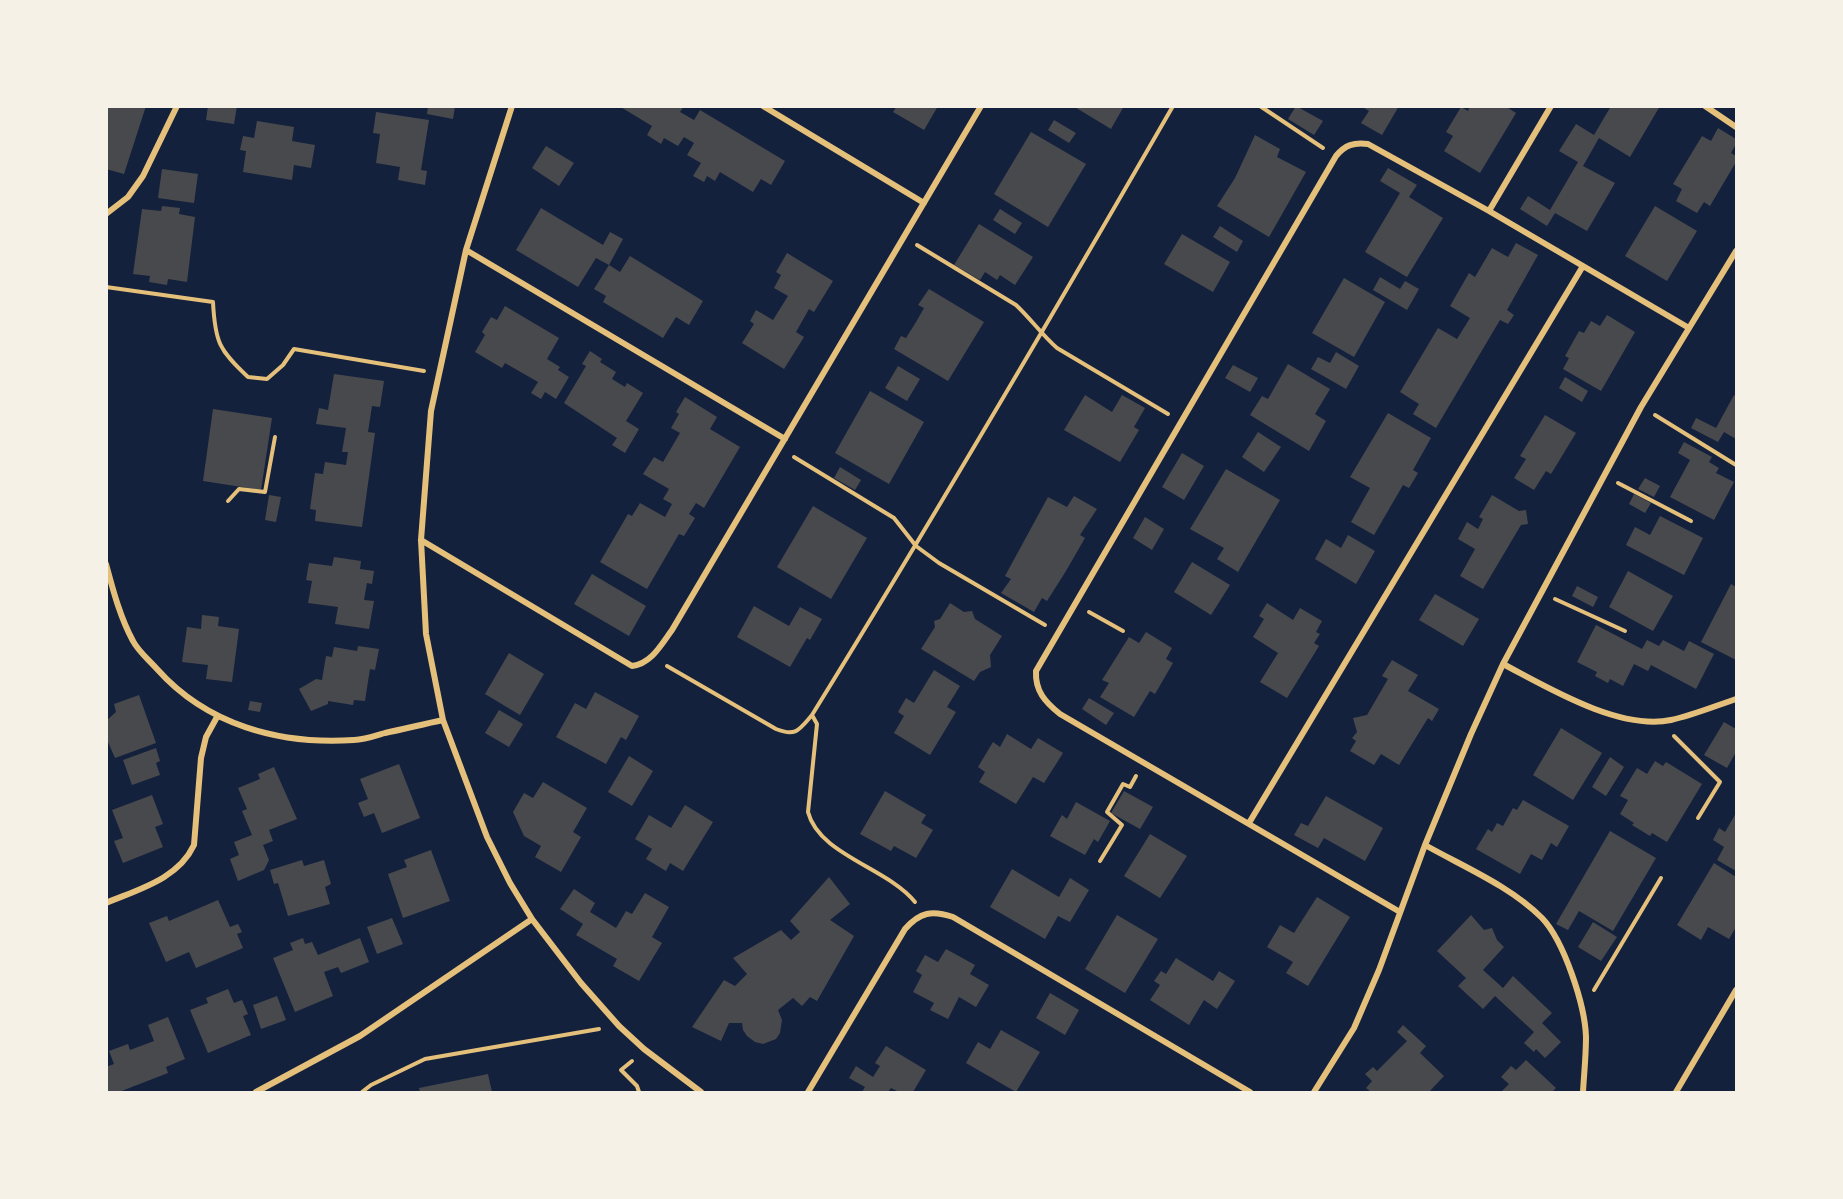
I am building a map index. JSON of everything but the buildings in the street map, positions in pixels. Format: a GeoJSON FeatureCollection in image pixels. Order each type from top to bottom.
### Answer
{"type":"FeatureCollection","features":[{"type":"Feature","properties":{"kind":"street"},"geometry":{"type":"LineString","coordinates":[[106,214],[128,197],[143,177],[177,106]]}},
{"type":"Feature","properties":{"kind":"street"},"geometry":{"type":"LineString","coordinates":[[512,106],[466,250],[431,411],[422,540],[426,634],[443,720],[487,837],[510,883],[532,919],[581,983],[619,1026],[644,1049],[701,1092]]}},
{"type":"Feature","properties":{"kind":"street"},"geometry":{"type":"LineString","coordinates":[[763,106],[924,203]]}},
{"type":"Feature","properties":{"kind":"street"},"geometry":{"type":"LineString","coordinates":[[422,540],[632,666],[640,665],[652,657],[672,630],[981,106]]}},
{"type":"Feature","properties":{"kind":"street"},"geometry":{"type":"LineString","coordinates":[[1489,211],[1551,106]]}},
{"type":"Feature","properties":{"kind":"street"},"geometry":{"type":"LineString","coordinates":[[1705,106],[1737,127]]}},
{"type":"Feature","properties":{"kind":"street"},"geometry":{"type":"LineString","coordinates":[[1400,912],[1060,714],[1040,694],[1035,681],[1036,671],[1336,156],[1348,145],[1357,142],[1368,144],[1489,211],[1689,328]]}},
{"type":"Feature","properties":{"kind":"street"},"geometry":{"type":"LineString","coordinates":[[466,250],[785,439]]}},
{"type":"Feature","properties":{"kind":"street"},"geometry":{"type":"LineString","coordinates":[[1314,1092],[1354,1028],[1379,970],[1425,845],[1503,664],[1641,406],[1737,251]]}},
{"type":"Feature","properties":{"kind":"street"},"geometry":{"type":"LineString","coordinates":[[1249,824],[1583,266]]}},
{"type":"Feature","properties":{"kind":"street"},"geometry":{"type":"LineString","coordinates":[[106,564],[117,604],[134,643],[171,685],[217,717],[236,725],[318,741],[356,740],[443,720]]}},
{"type":"Feature","properties":{"kind":"street"},"geometry":{"type":"LineString","coordinates":[[1503,664],[1602,712],[1642,720],[1669,721],[1737,699]]}},
{"type":"Feature","properties":{"kind":"street"},"geometry":{"type":"LineString","coordinates":[[106,903],[162,879],[179,868],[189,857],[194,845],[201,758],[206,737],[217,717]]}},
{"type":"Feature","properties":{"kind":"street"},"geometry":{"type":"LineString","coordinates":[[1425,845],[1519,899],[1543,919],[1561,946],[1578,993],[1586,1035],[1583,1092]]}},
{"type":"Feature","properties":{"kind":"street"},"geometry":{"type":"LineString","coordinates":[[808,1092],[905,929],[915,918],[940,912],[954,917],[1250,1092]]}},
{"type":"Feature","properties":{"kind":"street"},"geometry":{"type":"LineString","coordinates":[[256,1092],[360,1036],[532,919]]}},
{"type":"Feature","properties":{"kind":"street"},"geometry":{"type":"LineString","coordinates":[[1676,1092],[1737,990]]}},
{"type":"Feature","properties":{"kind":"path"},"geometry":{"type":"LineString","coordinates":[[652,657],[776,729],[787,734],[800,729],[812,715],[916,546],[1042,335],[1173,106]]}},
{"type":"Feature","properties":{"kind":"path"},"geometry":{"type":"LineString","coordinates":[[1260,106],[1336,156]]}},
{"type":"Feature","properties":{"kind":"path"},"geometry":{"type":"LineString","coordinates":[[904,237],[1016,305],[1030,318],[1042,335],[1057,348],[1182,422]]}},
{"type":"Feature","properties":{"kind":"path"},"geometry":{"type":"LineString","coordinates":[[106,287],[213,302],[214,324],[221,349],[248,377],[267,379],[283,365],[294,349],[439,374]]}},
{"type":"Feature","properties":{"kind":"path"},"geometry":{"type":"LineString","coordinates":[[1641,406],[1737,465]]}},
{"type":"Feature","properties":{"kind":"path"},"geometry":{"type":"LineString","coordinates":[[228,501],[239,489],[265,492],[275,437]]}},
{"type":"Feature","properties":{"kind":"path"},"geometry":{"type":"LineString","coordinates":[[779,448],[894,518],[916,546],[939,563],[1059,633]]}},
{"type":"Feature","properties":{"kind":"path"},"geometry":{"type":"LineString","coordinates":[[1604,475],[1691,521]]}},
{"type":"Feature","properties":{"kind":"path"},"geometry":{"type":"LineString","coordinates":[[1541,592],[1624,631]]}},
{"type":"Feature","properties":{"kind":"path"},"geometry":{"type":"LineString","coordinates":[[1075,604],[1123,631]]}},
{"type":"Feature","properties":{"kind":"path"},"geometry":{"type":"LineString","coordinates":[[812,715],[816,724],[808,812],[810,820],[818,832],[831,844],[892,880],[912,897],[925,914]]}},
{"type":"Feature","properties":{"kind":"path"},"geometry":{"type":"LineString","coordinates":[[1658,720],[1720,782],[1698,818]]}},
{"type":"Feature","properties":{"kind":"path"},"geometry":{"type":"LineString","coordinates":[[1100,861],[1122,825],[1107,812],[1111,802],[1123,784],[1130,787],[1144,762]]}},
{"type":"Feature","properties":{"kind":"path"},"geometry":{"type":"LineString","coordinates":[[1581,1011],[1661,878]]}},
{"type":"Feature","properties":{"kind":"path"},"geometry":{"type":"LineString","coordinates":[[362,1092],[371,1085],[425,1059],[619,1026]]}},
{"type":"Feature","properties":{"kind":"path"},"geometry":{"type":"LineString","coordinates":[[639,1092],[637,1086],[621,1070],[644,1049]]}}]}
